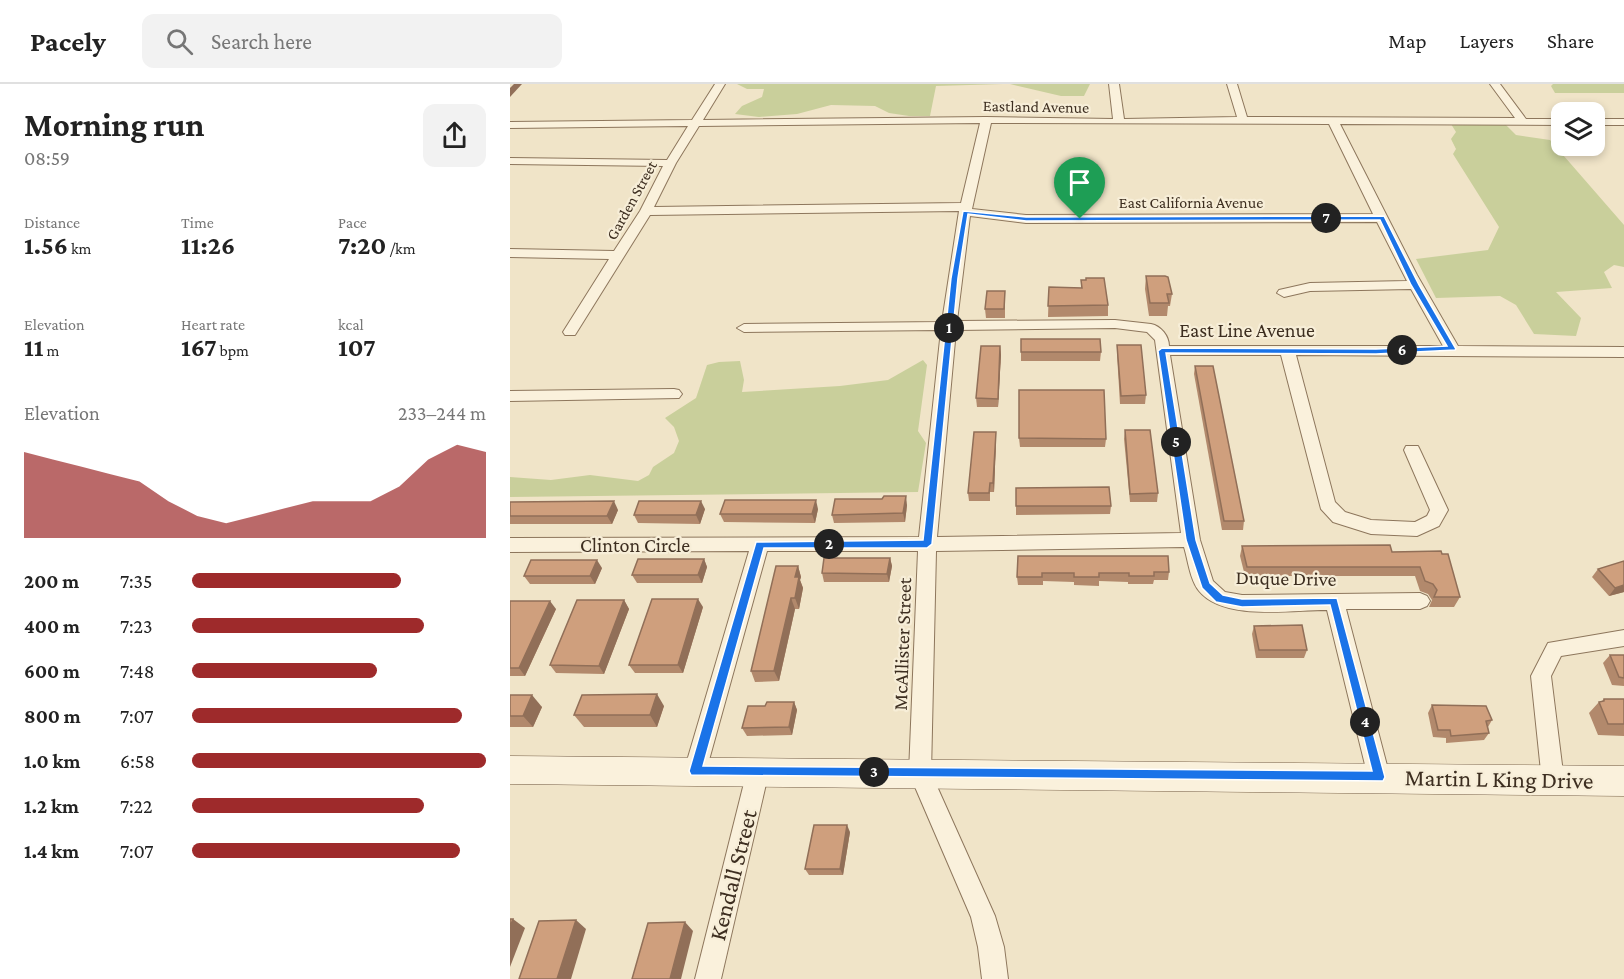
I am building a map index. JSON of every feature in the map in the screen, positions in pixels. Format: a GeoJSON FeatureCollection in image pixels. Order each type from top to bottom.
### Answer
{"type":"FeatureCollection","features":[{"type":"Feature","properties":{"kind":"main road","name":"Martin L King Drive"},"geometry":{"type":"LineString","coordinates":[[510,770],[1624,781]]}},
{"type":"Feature","properties":{"kind":"street","name":"Garden Street"},"geometry":{"type":"LineString","coordinates":[[570,332],[646,212],[670,163],[697,124],[720,84]]}},
{"type":"Feature","properties":{"kind":"street"},"geometry":{"type":"LineString","coordinates":[[1114,84],[1119,122]]}},
{"type":"Feature","properties":{"kind":"street"},"geometry":{"type":"LineString","coordinates":[[1232,84],[1243,120]]}},
{"type":"Feature","properties":{"kind":"street"},"geometry":{"type":"LineString","coordinates":[[1495,84],[1522,121]]}},
{"type":"Feature","properties":{"kind":"street","name":"Eastland Avenue"},"geometry":{"type":"LineString","coordinates":[[510,124],[986,120],[1551,122]]}},
{"type":"Feature","properties":{"kind":"street","name":"McAllister Street"},"geometry":{"type":"LineString","coordinates":[[986,120],[966,210],[949,327],[927,544],[920,773],[983,916],[991,947],[995,979]]}},
{"type":"Feature","properties":{"kind":"street"},"geometry":{"type":"LineString","coordinates":[[1333,121],[1415,285],[1452,349]]}},
{"type":"Feature","properties":{"kind":"street"},"geometry":{"type":"LineString","coordinates":[[1605,122],[1624,122]]}},
{"type":"Feature","properties":{"kind":"street"},"geometry":{"type":"LineString","coordinates":[[510,161],[670,163]]}},
{"type":"Feature","properties":{"kind":"street","name":"East California Avenue"},"geometry":{"type":"LineString","coordinates":[[646,212],[966,210],[1026,219],[1382,218]]}},
{"type":"Feature","properties":{"kind":"street"},"geometry":{"type":"LineString","coordinates":[[510,253],[619,255]]}},
{"type":"Feature","properties":{"kind":"street"},"geometry":{"type":"LineString","coordinates":[[1284,293],[1310,287],[1415,285]]}},
{"type":"Feature","properties":{"kind":"street","name":"East Line Avenue"},"geometry":{"type":"LineString","coordinates":[[744,328],[1115,324],[1150,328],[1162,339],[1162,351],[1452,349],[1624,352]]}},
{"type":"Feature","properties":{"kind":"street","name":"Duque Drive"},"geometry":{"type":"LineString","coordinates":[[1162,351],[1191,540],[1205,585],[1220,599],[1242,603],[1420,601]]}},
{"type":"Feature","properties":{"kind":"street"},"geometry":{"type":"LineString","coordinates":[[1287,351],[1328,505],[1339,517],[1371,527],[1417,529],[1433,521],[1439,510],[1412,450]]}},
{"type":"Feature","properties":{"kind":"street"},"geometry":{"type":"LineString","coordinates":[[510,396],[674,394]]}},
{"type":"Feature","properties":{"kind":"street"},"geometry":{"type":"LineString","coordinates":[[927,544],[1191,540]]}},
{"type":"Feature","properties":{"kind":"street"},"geometry":{"type":"LineString","coordinates":[[695,771],[760,544]]}},
{"type":"Feature","properties":{"kind":"street","name":"Clinton Circle"},"geometry":{"type":"LineString","coordinates":[[510,545],[927,544]]}},
{"type":"Feature","properties":{"kind":"street"},"geometry":{"type":"LineString","coordinates":[[1334,601],[1379,777]]}},
{"type":"Feature","properties":{"kind":"street"},"geometry":{"type":"LineString","coordinates":[[1553,781],[1541,676],[1555,649],[1624,638]]}},
{"type":"Feature","properties":{"kind":"street","name":"Kendall Street"},"geometry":{"type":"LineString","coordinates":[[708,979],[758,771]]}},
{"type":"Feature","properties":{"kind":"green space"},"geometry":{"type":"Polygon","coordinates":[[[737,84],[1003,84],[936,86],[930,116],[889,113],[875,106],[831,105],[797,114],[759,117],[735,114],[742,106],[762,97],[764,89],[747,89],[737,84]]]}},
{"type":"Feature","properties":{"kind":"green space"},"geometry":{"type":"Polygon","coordinates":[[[1010,84],[1090,84],[1084,96],[1061,96],[1010,84]]]}},
{"type":"Feature","properties":{"kind":"green space"},"geometry":{"type":"Polygon","coordinates":[[[1553,84],[1624,84],[1624,93],[1555,93],[1551,86],[1553,84]]]}},
{"type":"Feature","properties":{"kind":"green space"},"geometry":{"type":"Polygon","coordinates":[[[1451,124],[1505,124],[1516,135],[1550,140],[1551,156],[1564,156],[1624,225],[1624,267],[1614,265],[1604,272],[1612,288],[1556,292],[1581,318],[1576,336],[1534,334],[1516,305],[1500,296],[1436,298],[1416,259],[1488,250],[1499,227],[1453,154],[1456,149],[1451,139],[1456,132],[1451,124]]]}},
{"type":"Feature","properties":{"kind":"green space"},"geometry":{"type":"Polygon","coordinates":[[[923,360],[927,365],[918,431],[926,443],[918,492],[510,497],[510,477],[551,480],[590,475],[638,481],[649,475],[653,467],[674,453],[679,441],[674,427],[665,418],[696,398],[707,365],[740,361],[744,380],[742,392],[840,386],[888,380],[923,360]]]}},
{"type":"Feature","properties":{"kind":"building"},"geometry":{"type":"Polygon","coordinates":[[[1146,276],[1168,277],[1172,294],[1167,294],[1169,303],[1150,303],[1146,276]]]}},
{"type":"Feature","properties":{"kind":"building"},"geometry":{"type":"Polygon","coordinates":[[[1086,278],[1104,278],[1108,305],[1048,306],[1049,287],[1082,288],[1081,280],[1086,280],[1086,278]]]}},
{"type":"Feature","properties":{"kind":"building"},"geometry":{"type":"Polygon","coordinates":[[[987,291],[1005,291],[1004,309],[985,309],[987,291]]]}},
{"type":"Feature","properties":{"kind":"building"},"geometry":{"type":"Polygon","coordinates":[[[1021,339],[1100,339],[1101,352],[1021,352],[1021,339]]]}},
{"type":"Feature","properties":{"kind":"building"},"geometry":{"type":"Polygon","coordinates":[[[1117,345],[1141,345],[1146,395],[1121,396],[1117,345]]]}},
{"type":"Feature","properties":{"kind":"building"},"geometry":{"type":"Polygon","coordinates":[[[981,346],[1000,346],[998,399],[976,398],[981,346]]]}},
{"type":"Feature","properties":{"kind":"building"},"geometry":{"type":"Polygon","coordinates":[[[1195,366],[1213,366],[1244,521],[1224,521],[1195,366]]]}},
{"type":"Feature","properties":{"kind":"building"},"geometry":{"type":"Polygon","coordinates":[[[1019,390],[1104,390],[1106,439],[1019,438],[1019,390]]]}},
{"type":"Feature","properties":{"kind":"building"},"geometry":{"type":"Polygon","coordinates":[[[1125,430],[1150,430],[1158,493],[1130,494],[1125,430]]]}},
{"type":"Feature","properties":{"kind":"building"},"geometry":{"type":"Polygon","coordinates":[[[974,432],[996,432],[993,483],[990,483],[989,493],[968,493],[974,432]]]}},
{"type":"Feature","properties":{"kind":"building"},"geometry":{"type":"Polygon","coordinates":[[[1109,487],[1111,506],[1016,506],[1016,488],[1109,487]]]}},
{"type":"Feature","properties":{"kind":"building"},"geometry":{"type":"Polygon","coordinates":[[[884,496],[906,496],[903,513],[832,515],[835,499],[882,499],[884,496]]]}},
{"type":"Feature","properties":{"kind":"building"},"geometry":{"type":"Polygon","coordinates":[[[725,500],[816,500],[812,514],[720,514],[725,500]]]}},
{"type":"Feature","properties":{"kind":"building"},"geometry":{"type":"Polygon","coordinates":[[[614,501],[607,516],[510,516],[510,502],[614,501]]]}},
{"type":"Feature","properties":{"kind":"building"},"geometry":{"type":"Polygon","coordinates":[[[639,501],[701,501],[696,515],[634,515],[639,501]]]}},
{"type":"Feature","properties":{"kind":"building"},"geometry":{"type":"Polygon","coordinates":[[[1390,545],[1392,552],[1441,551],[1442,554],[1448,554],[1460,597],[1434,597],[1437,590],[1433,584],[1425,581],[1420,567],[1247,567],[1242,546],[1390,545]]]}},
{"type":"Feature","properties":{"kind":"building"},"geometry":{"type":"Polygon","coordinates":[[[1018,556],[1168,556],[1169,572],[1154,572],[1154,576],[1099,573],[1099,577],[1074,577],[1074,573],[1042,573],[1042,577],[1017,577],[1018,556]]]}},
{"type":"Feature","properties":{"kind":"building"},"geometry":{"type":"Polygon","coordinates":[[[824,558],[890,558],[887,574],[822,573],[824,558]]]}},
{"type":"Feature","properties":{"kind":"building"},"geometry":{"type":"Polygon","coordinates":[[[638,559],[704,559],[698,575],[632,575],[638,559]]]}},
{"type":"Feature","properties":{"kind":"building"},"geometry":{"type":"Polygon","coordinates":[[[531,560],[597,560],[590,576],[524,576],[531,560]]]}},
{"type":"Feature","properties":{"kind":"building"},"geometry":{"type":"Polygon","coordinates":[[[1624,561],[1624,585],[1615,588],[1598,569],[1624,561]]]}},
{"type":"Feature","properties":{"kind":"building"},"geometry":{"type":"Polygon","coordinates":[[[776,566],[798,566],[795,577],[799,577],[795,598],[791,598],[774,671],[751,671],[776,566]]]}},
{"type":"Feature","properties":{"kind":"building"},"geometry":{"type":"Polygon","coordinates":[[[652,599],[698,599],[678,665],[629,665],[652,599]]]}},
{"type":"Feature","properties":{"kind":"building"},"geometry":{"type":"Polygon","coordinates":[[[577,600],[624,600],[599,666],[550,665],[577,600]]]}},
{"type":"Feature","properties":{"kind":"building"},"geometry":{"type":"Polygon","coordinates":[[[510,601],[550,601],[519,668],[510,668],[510,601]]]}},
{"type":"Feature","properties":{"kind":"building"},"geometry":{"type":"Polygon","coordinates":[[[1302,625],[1307,650],[1259,650],[1254,626],[1302,625]]]}},
{"type":"Feature","properties":{"kind":"building"},"geometry":{"type":"Polygon","coordinates":[[[1610,655],[1624,655],[1624,678],[1619,677],[1610,655]]]}},
{"type":"Feature","properties":{"kind":"building"},"geometry":{"type":"Polygon","coordinates":[[[657,694],[650,715],[574,715],[582,695],[657,694]]]}},
{"type":"Feature","properties":{"kind":"building"},"geometry":{"type":"Polygon","coordinates":[[[510,695],[532,695],[523,716],[510,716],[510,695]]]}},
{"type":"Feature","properties":{"kind":"building"},"geometry":{"type":"Polygon","coordinates":[[[1604,699],[1624,699],[1624,724],[1608,724],[1599,702],[1604,699]]]}},
{"type":"Feature","properties":{"kind":"building"},"geometry":{"type":"Polygon","coordinates":[[[767,702],[794,702],[789,727],[742,728],[748,706],[765,706],[767,702]]]}},
{"type":"Feature","properties":{"kind":"building"},"geometry":{"type":"Polygon","coordinates":[[[1432,705],[1486,706],[1492,720],[1486,721],[1489,733],[1451,736],[1450,730],[1438,730],[1432,705]]]}},
{"type":"Feature","properties":{"kind":"building"},"geometry":{"type":"Polygon","coordinates":[[[814,825],[847,825],[840,869],[805,869],[814,825]]]}},
{"type":"Feature","properties":{"kind":"building"},"geometry":{"type":"Polygon","coordinates":[[[576,920],[557,979],[519,979],[539,921],[576,920]]]}},
{"type":"Feature","properties":{"kind":"building"},"geometry":{"type":"Polygon","coordinates":[[[685,922],[670,979],[632,979],[648,923],[685,922]]]}},
{"type":"Feature","properties":{"kind":"route"},"geometry":{"type":"LineString","coordinates":[[965,212],[1026,219],[1080,219],[1382,218],[1431,315],[1452,349],[1162,351],[1191,540],[1205,585],[1220,599],[1242,603],[1334,601],[1379,777],[695,771],[760,544],[927,544],[954,278],[965,212]]}}]}
